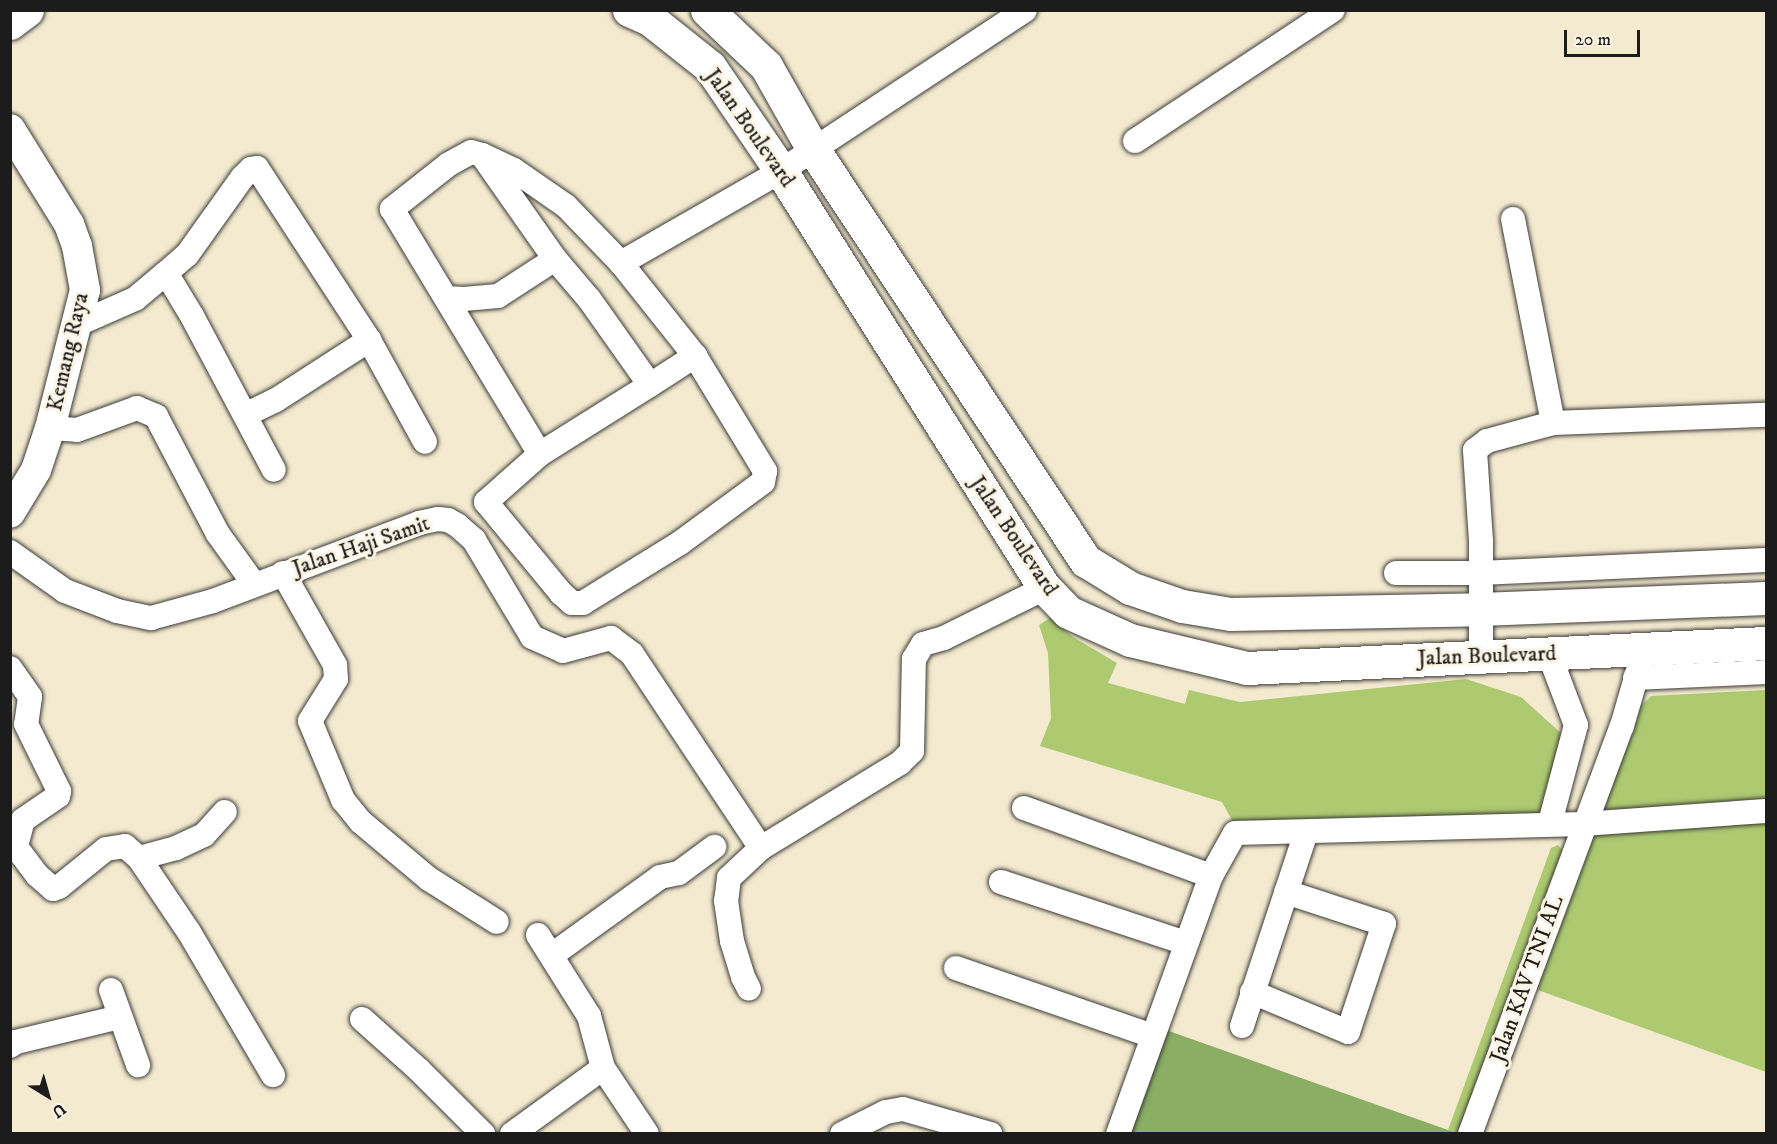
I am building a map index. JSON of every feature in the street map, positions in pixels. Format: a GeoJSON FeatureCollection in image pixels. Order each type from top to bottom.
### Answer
{"type":"FeatureCollection","features":[{"type":"Feature","properties":{"kind":"main road"},"geometry":{"type":"LineString","coordinates":[[10,22],[27,10]]}},
{"type":"Feature","properties":{"kind":"main road","name":"Jalan Boulevard"},"geometry":{"type":"LineString","coordinates":[[629,10],[651,20],[710,67],[781,171],[1046,588],[1068,612],[1130,640],[1247,668],[1549,654],[1640,664],[1767,644]]}},
{"type":"Feature","properties":{"kind":"main road","name":"Jalan Boulevard"},"geometry":{"type":"LineString","coordinates":[[707,10],[766,66],[813,149],[1086,561],[1130,588],[1182,606],[1230,614],[1480,609],[1767,598]]}},
{"type":"Feature","properties":{"kind":"street"},"geometry":{"type":"LineString","coordinates":[[621,263],[781,171],[1024,10]]}},
{"type":"Feature","properties":{"kind":"street"},"geometry":{"type":"LineString","coordinates":[[1135,141],[1333,10]]}},
{"type":"Feature","properties":{"kind":"street","name":"Kemang Raya"},"geometry":{"type":"LineString","coordinates":[[10,129],[69,224],[77,246],[85,290],[50,428],[36,470],[10,513]]}},
{"type":"Feature","properties":{"kind":"street"},"geometry":{"type":"LineString","coordinates":[[540,454],[392,207],[467,154],[482,155],[514,170],[566,206],[621,263],[695,356],[765,471],[764,482],[680,543],[584,603],[572,603],[561,593],[486,502],[540,454],[695,356]]}},
{"type":"Feature","properties":{"kind":"street"},"geometry":{"type":"LineString","coordinates":[[482,155],[555,259],[589,299],[650,385]]}},
{"type":"Feature","properties":{"kind":"street"},"geometry":{"type":"LineString","coordinates":[[78,324],[135,299],[187,255],[242,178],[251,169],[257,168],[369,340],[425,442]]}},
{"type":"Feature","properties":{"kind":"street"},"geometry":{"type":"LineString","coordinates":[[1513,219],[1553,423]]}},
{"type":"Feature","properties":{"kind":"street"},"geometry":{"type":"LineString","coordinates":[[446,298],[498,296],[555,259]]}},
{"type":"Feature","properties":{"kind":"street"},"geometry":{"type":"LineString","coordinates":[[166,273],[274,470]]}},
{"type":"Feature","properties":{"kind":"street"},"geometry":{"type":"LineString","coordinates":[[245,415],[276,400],[369,340]]}},
{"type":"Feature","properties":{"kind":"street"},"geometry":{"type":"LineString","coordinates":[[50,428],[77,430],[137,408],[156,416],[218,534],[254,584]]}},
{"type":"Feature","properties":{"kind":"street"},"geometry":{"type":"LineString","coordinates":[[1481,656],[1481,541],[1475,450],[1486,441],[1553,423],[1767,415]]}},
{"type":"Feature","properties":{"kind":"street","name":"Jalan Haji Samit"},"geometry":{"type":"LineString","coordinates":[[10,552],[65,591],[136,617],[167,615],[283,573],[309,566],[419,523],[438,519],[448,520],[474,540],[532,637],[563,651],[610,638],[632,654],[761,848]]}},
{"type":"Feature","properties":{"kind":"street"},"geometry":{"type":"LineString","coordinates":[[1396,573],[1480,573],[1767,560]]}},
{"type":"Feature","properties":{"kind":"street"},"geometry":{"type":"LineString","coordinates":[[283,573],[335,665],[333,684],[311,715],[310,721],[343,800],[361,822],[429,879],[497,922]]}},
{"type":"Feature","properties":{"kind":"street"},"geometry":{"type":"LineString","coordinates":[[749,989],[732,941],[726,902],[729,878],[761,848],[900,763],[912,751],[914,659],[923,644],[944,638],[1046,588]]}},
{"type":"Feature","properties":{"kind":"street"},"geometry":{"type":"LineString","coordinates":[[1549,654],[1576,725],[1550,823]]}},
{"type":"Feature","properties":{"kind":"street"},"geometry":{"type":"LineString","coordinates":[[1640,664],[1767,672]]}},
{"type":"Feature","properties":{"kind":"street","name":"Jalan KAV TNI AL"},"geometry":{"type":"LineString","coordinates":[[1470,1134],[1583,825],[1622,726],[1640,664]]}},
{"type":"Feature","properties":{"kind":"street"},"geometry":{"type":"LineString","coordinates":[[10,668],[30,697],[26,724],[59,791],[58,796],[23,820],[16,847],[53,889],[106,849],[125,846],[139,858],[189,932],[273,1075]]}},
{"type":"Feature","properties":{"kind":"street"},"geometry":{"type":"LineString","coordinates":[[1024,808],[1211,876]]}},
{"type":"Feature","properties":{"kind":"street"},"geometry":{"type":"LineString","coordinates":[[139,858],[176,848],[204,835],[225,812]]}},
{"type":"Feature","properties":{"kind":"street"},"geometry":{"type":"LineString","coordinates":[[1118,1134],[1211,876],[1235,833],[1550,823],[1583,825],[1767,812]]}},
{"type":"Feature","properties":{"kind":"street"},"geometry":{"type":"LineString","coordinates":[[1242,1026],[1306,832]]}},
{"type":"Feature","properties":{"kind":"street"},"geometry":{"type":"LineString","coordinates":[[552,955],[660,877],[679,873],[714,847]]}},
{"type":"Feature","properties":{"kind":"street"},"geometry":{"type":"LineString","coordinates":[[1001,882],[1185,943]]}},
{"type":"Feature","properties":{"kind":"street"},"geometry":{"type":"LineString","coordinates":[[1252,992],[1348,1032],[1384,924],[1286,892]]}},
{"type":"Feature","properties":{"kind":"street"},"geometry":{"type":"LineString","coordinates":[[538,935],[589,1016],[603,1068],[647,1134]]}},
{"type":"Feature","properties":{"kind":"street"},"geometry":{"type":"LineString","coordinates":[[956,968],[1152,1036]]}},
{"type":"Feature","properties":{"kind":"street"},"geometry":{"type":"LineString","coordinates":[[111,990],[138,1065]]}},
{"type":"Feature","properties":{"kind":"street"},"geometry":{"type":"LineString","coordinates":[[10,1046],[119,1017]]}},
{"type":"Feature","properties":{"kind":"street"},"geometry":{"type":"LineString","coordinates":[[362,1019],[420,1070],[483,1134]]}},
{"type":"Feature","properties":{"kind":"street"},"geometry":{"type":"LineString","coordinates":[[512,1134],[603,1068]]}},
{"type":"Feature","properties":{"kind":"street"},"geometry":{"type":"LineString","coordinates":[[842,1134],[886,1112],[903,1109],[990,1134]]}},
{"type":"Feature","properties":{"kind":"green space"},"geometry":{"type":"Polygon","coordinates":[[[1050,618],[1073,637],[1117,663],[1108,683],[1185,704],[1189,690],[1240,702],[1466,679],[1521,697],[1562,734],[1540,813],[1234,824],[1222,802],[1040,746],[1051,718],[1048,653],[1039,625],[1050,618]]]}},
{"type":"Feature","properties":{"kind":"green space"},"geometry":{"type":"Polygon","coordinates":[[[1766,690],[1766,1072],[1535,989],[1633,714],[1651,696],[1766,690]]]}},
{"type":"Feature","properties":{"kind":"green space"},"geometry":{"type":"Polygon","coordinates":[[[1558,845],[1563,851],[1459,1133],[1448,1130],[1551,848],[1558,845]]]}},
{"type":"Feature","properties":{"kind":"green space"},"geometry":{"type":"Polygon","coordinates":[[[1166,1030],[1448,1130],[1457,1133],[1127,1134],[1166,1030]]]}}]}
